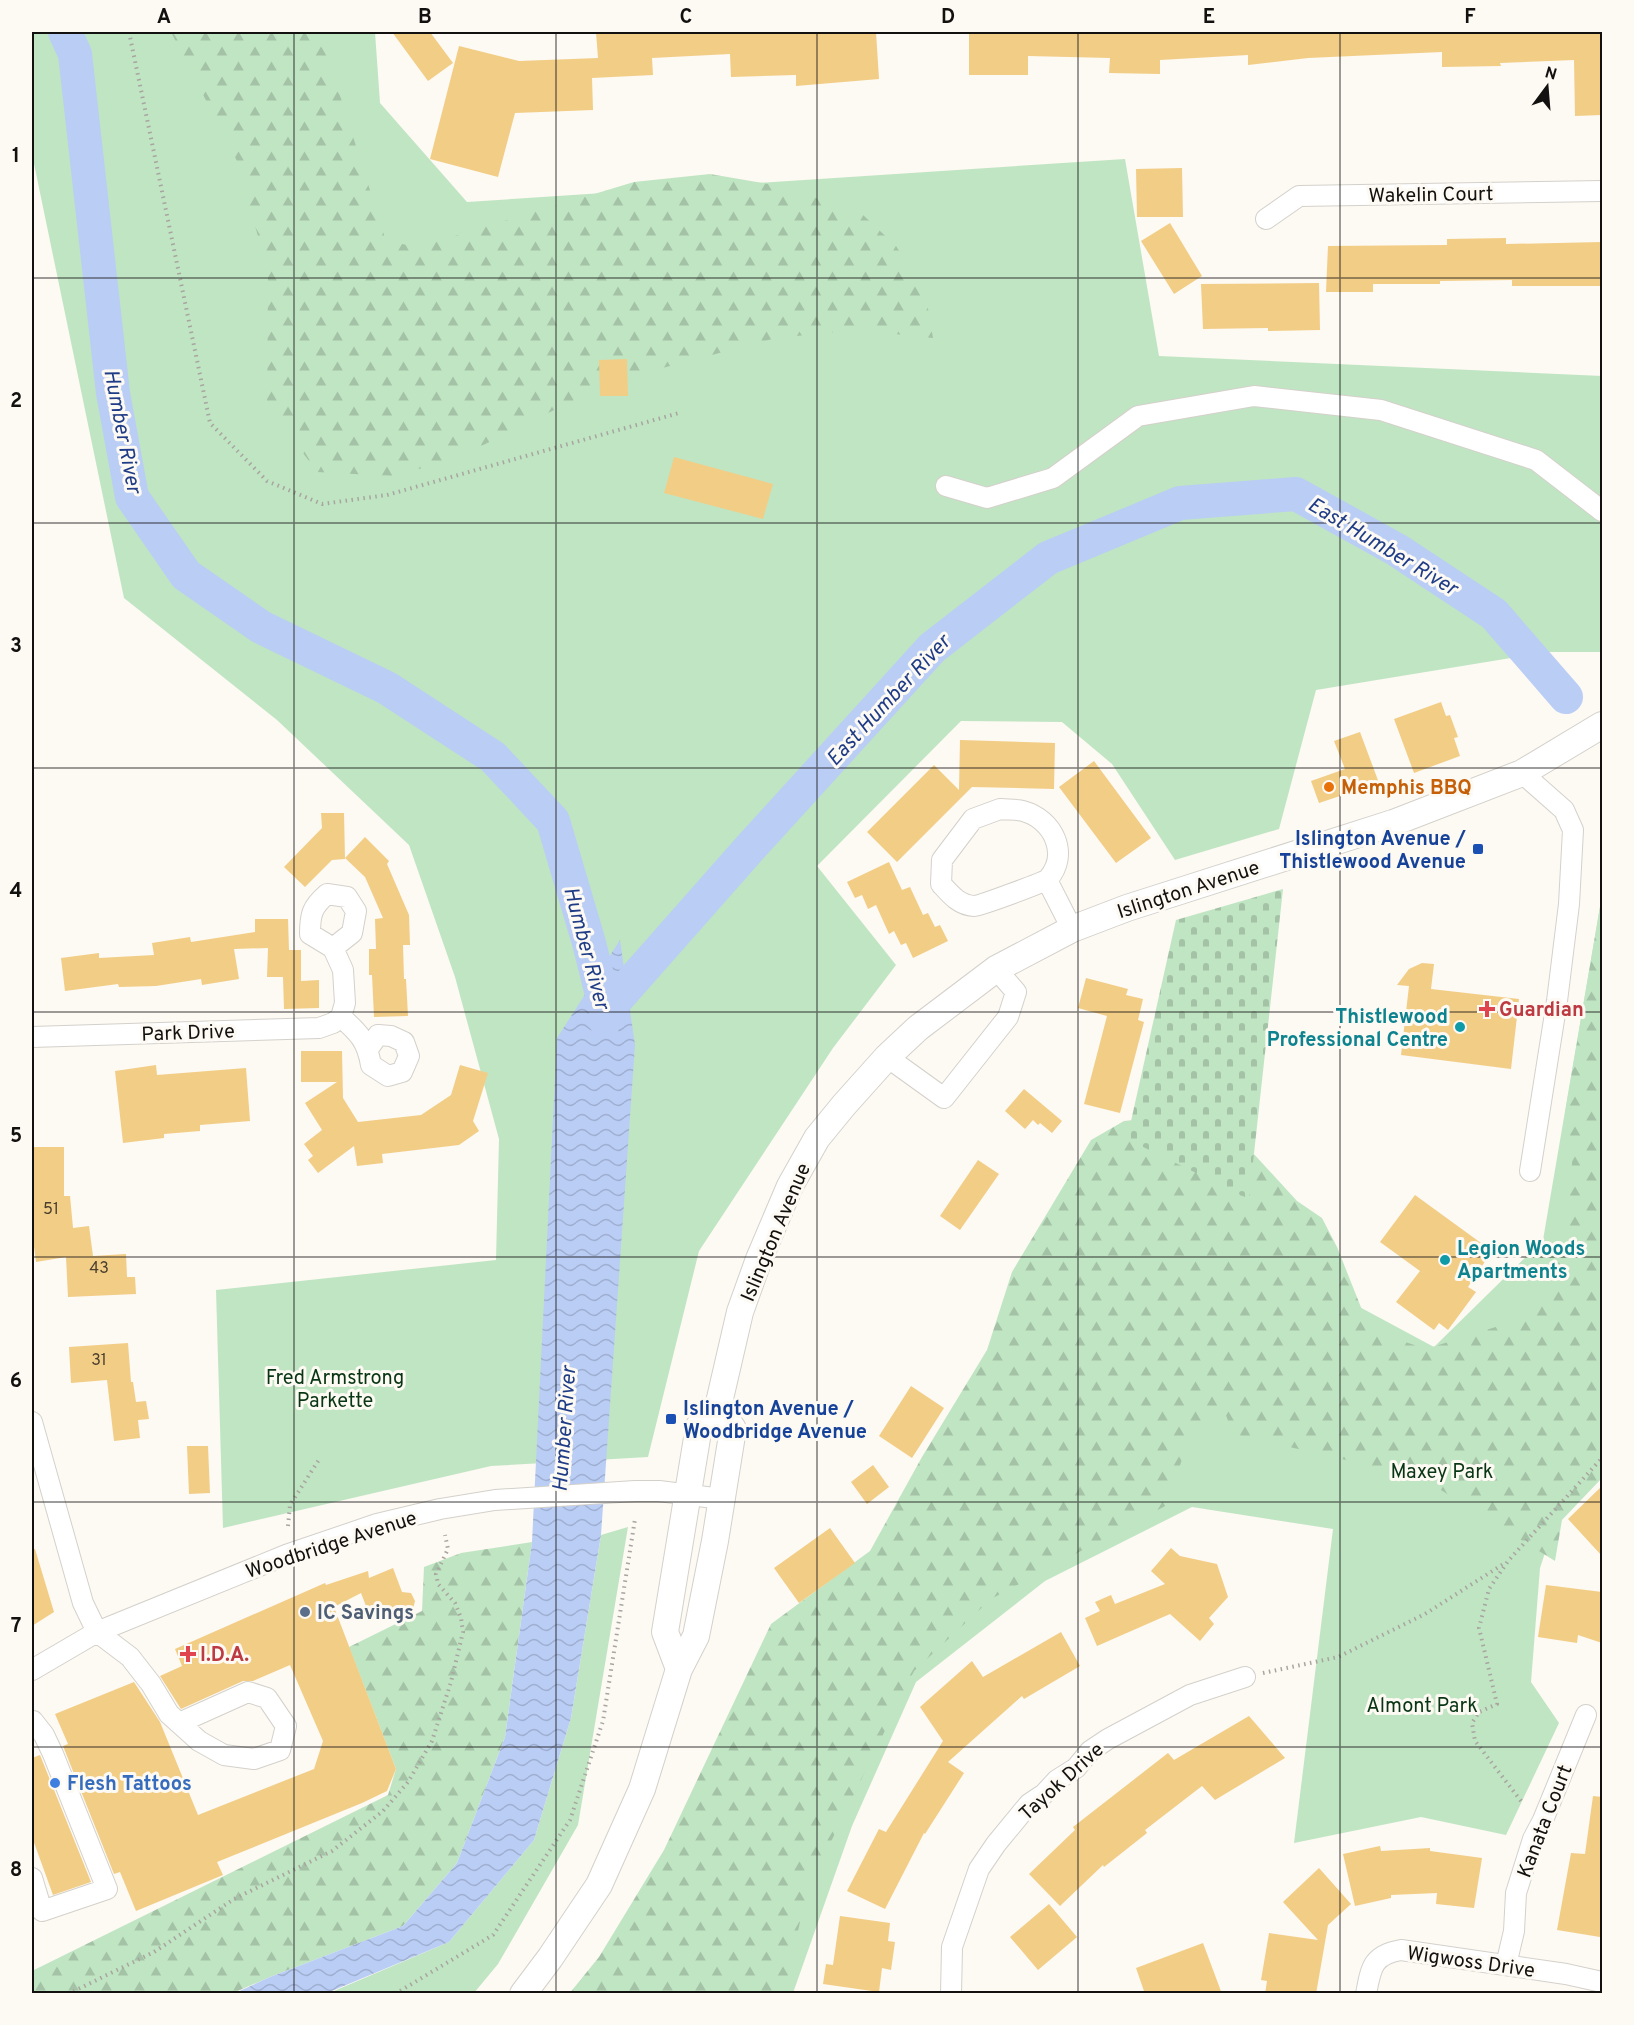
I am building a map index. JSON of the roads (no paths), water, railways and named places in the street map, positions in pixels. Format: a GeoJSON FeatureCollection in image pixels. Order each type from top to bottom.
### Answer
{"type":"FeatureCollection","features":[{"type":"Feature","properties":{"kind":"main road","name":"Islington Avenue"},"geometry":{"type":"LineString","coordinates":[[679,1669],[665,1632],[699,1426],[718,1407],[740,1312],[759,1259],[790,1186],[817,1138],[844,1104],[887,1057],[918,1028],[996,969],[1072,929],[1149,901],[1393,823],[1522,773],[1602,725]]}},
{"type":"Feature","properties":{"kind":"main road"},"geometry":{"type":"LineString","coordinates":[[523,1994],[599,1885],[642,1789],[679,1669],[696,1636],[733,1429],[718,1407]]}},
{"type":"Feature","properties":{"kind":"street","name":"Wakelin Court"},"geometry":{"type":"LineString","coordinates":[[1266,219],[1299,196],[1602,191]]}},
{"type":"Feature","properties":{"kind":"street"},"geometry":{"type":"LineString","coordinates":[[946,486],[987,498],[1053,478],[1138,416],[1254,396],[1381,410],[1536,460],[1602,511]]}},
{"type":"Feature","properties":{"kind":"street"},"geometry":{"type":"LineString","coordinates":[[1522,773],[1564,810],[1573,831],[1569,903],[1557,1001],[1530,1171]]}},
{"type":"Feature","properties":{"kind":"street"},"geometry":{"type":"LineString","coordinates":[[1000,809],[1023,811],[1046,824],[1058,842],[1058,863],[1047,880],[976,906],[954,900],[941,884],[942,860],[973,819],[1000,809]]}},
{"type":"Feature","properties":{"kind":"street"},"geometry":{"type":"LineString","coordinates":[[1047,880],[1072,929]]}},
{"type":"Feature","properties":{"kind":"street"},"geometry":{"type":"LineString","coordinates":[[333,948],[343,970],[345,1003],[341,1017],[359,1033],[368,1049]]}},
{"type":"Feature","properties":{"kind":"street"},"geometry":{"type":"LineString","coordinates":[[887,1057],[944,1098],[1008,1017],[1016,992],[996,969]]}},
{"type":"Feature","properties":{"kind":"street","name":"Park Drive"},"geometry":{"type":"LineString","coordinates":[[32,1037],[320,1028],[341,1017]]}},
{"type":"Feature","properties":{"kind":"street"},"geometry":{"type":"LineString","coordinates":[[32,1422],[83,1603],[97,1632],[130,1657],[151,1684],[169,1714],[179,1723],[199,1741],[224,1755],[254,1759],[280,1750],[286,1726],[267,1698],[248,1692],[179,1723]]}},
{"type":"Feature","properties":{"kind":"street","name":"Woodbridge Avenue"},"geometry":{"type":"LineString","coordinates":[[32,1670],[97,1632],[286,1555],[377,1524],[440,1509],[495,1500],[635,1491],[659,1491],[722,1499]]}},
{"type":"Feature","properties":{"kind":"street","name":"Tayok Drive"},"geometry":{"type":"LineString","coordinates":[[951,1994],[952,1947],[979,1869],[1029,1804],[1044,1794],[1057,1780],[1076,1768],[1090,1751],[1108,1739],[1190,1695],[1245,1677]]}},
{"type":"Feature","properties":{"kind":"street","name":"Kanata Court"},"geometry":{"type":"LineString","coordinates":[[1506,1965],[1514,1931],[1516,1893],[1533,1839],[1586,1715]]}},
{"type":"Feature","properties":{"kind":"street"},"geometry":{"type":"LineString","coordinates":[[32,1721],[44,1735],[53,1754],[107,1890],[42,1911],[32,1878]]}},
{"type":"Feature","properties":{"kind":"street","name":"Wigwoss Drive"},"geometry":{"type":"LineString","coordinates":[[1366,1994],[1371,1971],[1377,1958],[1388,1952],[1401,1950],[1566,1974],[1602,1982]]}},
{"type":"Feature","properties":{"kind":"water"},"geometry":{"type":"Polygon","coordinates":[[[620,940],[635,1045],[601,1535],[571,1718],[534,1840],[449,1942],[327,1993],[233,1994],[270,1977],[403,1926],[457,1863],[505,1737],[532,1542],[557,1038],[620,940]]]}},
{"type":"Feature","properties":{"kind":"waterway","name":"Humber River"},"geometry":{"type":"LineString","coordinates":[[65,32],[75,54],[113,393],[132,497],[186,575],[261,627],[387,688],[493,757],[553,821],[589,943],[606,1011],[605,1020]]}},
{"type":"Feature","properties":{"kind":"waterway","name":"East Humber River"},"geometry":{"type":"LineString","coordinates":[[606,1011],[749,849],[932,648],[1048,558],[1180,503],[1296,494],[1397,550],[1494,614],[1566,697]]}},
{"type":"Feature","properties":{"kind":"place","name":"Memphis BBQ"},"geometry":{"type":"Point","coordinates":[1329,787]}},
{"type":"Feature","properties":{"kind":"place","name":"Islington Avenue / Thistlewood Avenue"},"geometry":{"type":"Point","coordinates":[1478,849]}},
{"type":"Feature","properties":{"kind":"place","name":"Guardian"},"geometry":{"type":"Point","coordinates":[1487,1009]}},
{"type":"Feature","properties":{"kind":"place","name":"Thistlewood Professional Centre"},"geometry":{"type":"Point","coordinates":[1460,1027]}},
{"type":"Feature","properties":{"kind":"place","name":"Legion Woods Apartments"},"geometry":{"type":"Point","coordinates":[1445,1260]}},
{"type":"Feature","properties":{"kind":"place","name":"Islington Avenue / Woodbridge Avenue"},"geometry":{"type":"Point","coordinates":[671,1419]}},
{"type":"Feature","properties":{"kind":"place","name":"IC Savings"},"geometry":{"type":"Point","coordinates":[305,1612]}},
{"type":"Feature","properties":{"kind":"place","name":"I.D.A."},"geometry":{"type":"Point","coordinates":[188,1654]}},
{"type":"Feature","properties":{"kind":"place","name":"Flesh Tattoos"},"geometry":{"type":"Point","coordinates":[55,1783]}},
{"type":"Feature","properties":{"kind":"park label","name":"Fred Armstrong Parkette"},"geometry":{"type":"Point","coordinates":[335,1388]}},
{"type":"Feature","properties":{"kind":"park label","name":"Maxey Park"},"geometry":{"type":"Point","coordinates":[1442,1471]}},
{"type":"Feature","properties":{"kind":"park label","name":"Almont Park"},"geometry":{"type":"Point","coordinates":[1422,1705]}}]}
